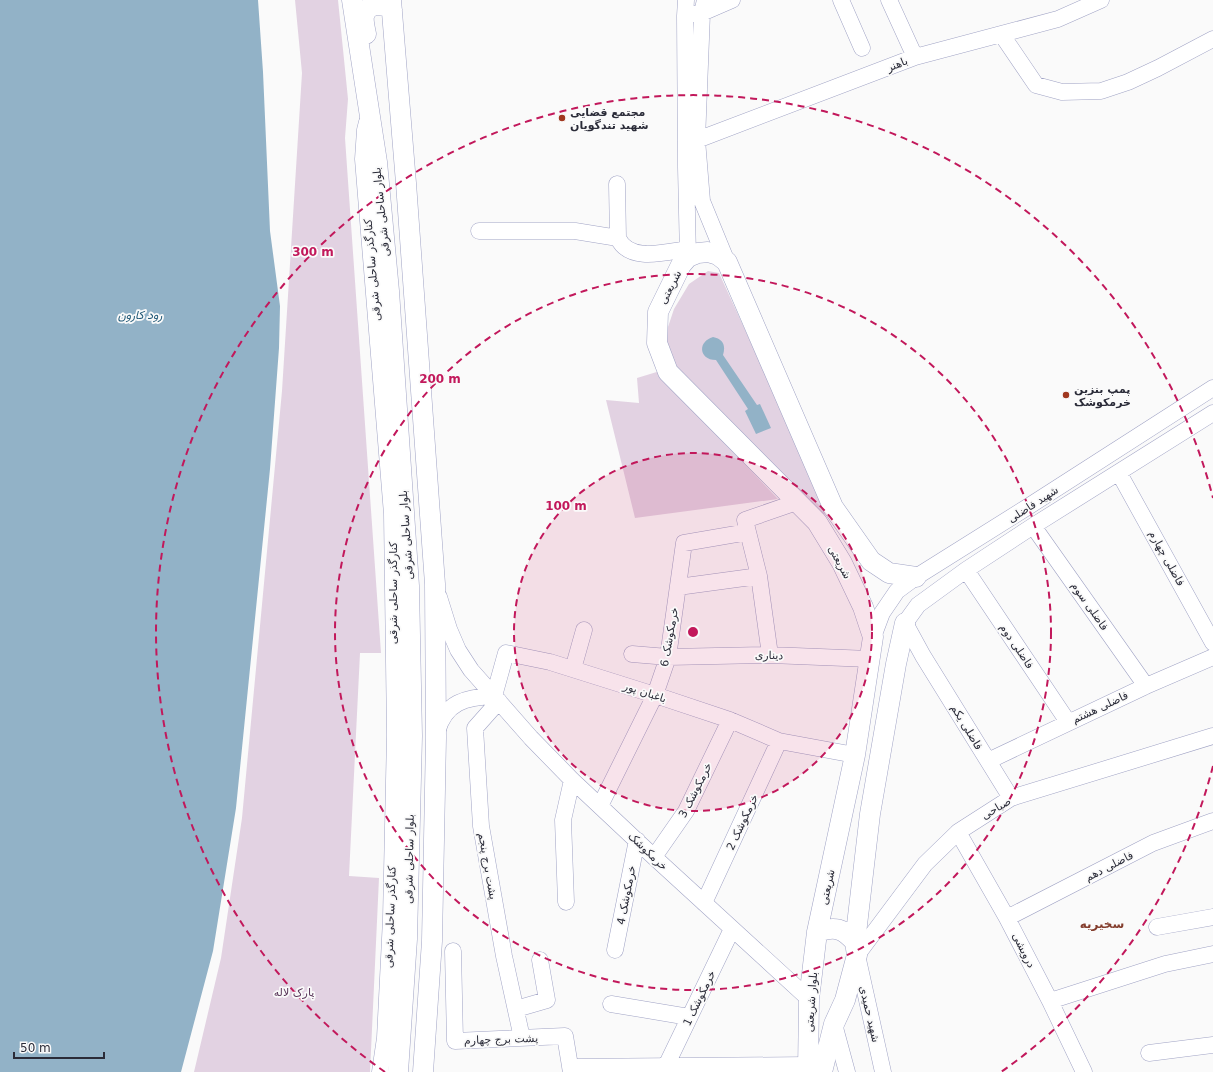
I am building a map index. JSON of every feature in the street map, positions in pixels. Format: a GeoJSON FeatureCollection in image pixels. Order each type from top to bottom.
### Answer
{"type":"FeatureCollection","features":[{"type":"Feature","properties":{"kind":"main road","name":"بلوار ساحلی شرقی"},"geometry":{"type":"LineString","coordinates":[[352,0],[367,106],[377,162],[389,291],[409,586],[402,655],[412,736],[407,939],[398,1072]]}},
{"type":"Feature","properties":{"kind":"main road"},"geometry":{"type":"LineString","coordinates":[[367,106],[370,70],[364,16],[366,11],[376,4],[388,6],[392,5],[435,584],[436,738],[432,941],[423,1072]]}},
{"type":"Feature","properties":{"kind":"main road"},"geometry":{"type":"LineString","coordinates":[[688,253],[708,252],[718,255],[727,262],[833,507],[871,562],[889,573],[916,577]]}},
{"type":"Feature","properties":{"kind":"main road","name":"شریعتی"},"geometry":{"type":"LineString","coordinates":[[688,253],[658,312],[657,343],[668,372],[817,522],[842,563],[863,607],[873,637],[855,755],[817,932]]}},
{"type":"Feature","properties":{"kind":"main road"},"geometry":{"type":"LineString","coordinates":[[856,949],[870,814],[896,664],[905,623]]}},
{"type":"Feature","properties":{"kind":"main road"},"geometry":{"type":"LineString","coordinates":[[817,932],[828,928],[838,929],[848,934],[856,949]]}},
{"type":"Feature","properties":{"kind":"main road","name":"بلوار شریعتی"},"geometry":{"type":"LineString","coordinates":[[813,1070],[809,1005],[817,932]]}},
{"type":"Feature","properties":{"kind":"main road","name":"بلوار شریعتی"},"geometry":{"type":"LineString","coordinates":[[813,1070],[845,1000],[856,949]]}},
{"type":"Feature","properties":{"kind":"main road"},"geometry":{"type":"LineString","coordinates":[[809,1005],[816,1018],[834,1024]]}},
{"type":"Feature","properties":{"kind":"street"},"geometry":{"type":"LineString","coordinates":[[617,184],[618,238],[621,245],[628,250],[636,252],[653,254],[688,253],[684,16],[686,0]]}},
{"type":"Feature","properties":{"kind":"street"},"geometry":{"type":"LineString","coordinates":[[684,16],[704,6],[732,0]]}},
{"type":"Feature","properties":{"kind":"street"},"geometry":{"type":"LineString","coordinates":[[840,0],[862,48]]}},
{"type":"Feature","properties":{"kind":"street"},"geometry":{"type":"LineString","coordinates":[[889,0],[914,57]]}},
{"type":"Feature","properties":{"kind":"street","name":"باهنر"},"geometry":{"type":"LineString","coordinates":[[697,140],[914,57],[1058,19],[1101,0]]}},
{"type":"Feature","properties":{"kind":"street"},"geometry":{"type":"LineString","coordinates":[[704,6],[697,140],[702,201],[727,262]]}},
{"type":"Feature","properties":{"kind":"street"},"geometry":{"type":"LineString","coordinates":[[1002,34],[1036,85],[1062,92],[1102,91],[1128,82],[1213,39]]}},
{"type":"Feature","properties":{"kind":"street"},"geometry":{"type":"LineString","coordinates":[[479,231],[575,231],[618,238]]}},
{"type":"Feature","properties":{"kind":"street","name":"شهید فاضلی"},"geometry":{"type":"LineString","coordinates":[[873,637],[882,613],[897,591],[916,577],[1213,388]]}},
{"type":"Feature","properties":{"kind":"street","name":"شهید فاضلی"},"geometry":{"type":"LineString","coordinates":[[905,623],[918,605],[966,570],[1213,413]]}},
{"type":"Feature","properties":{"kind":"street","name":"فاضلی چهارم"},"geometry":{"type":"LineString","coordinates":[[1120,473],[1208,622],[1213,643]]}},
{"type":"Feature","properties":{"kind":"street"},"geometry":{"type":"LineString","coordinates":[[770,655],[759,576],[744,520],[796,502]]}},
{"type":"Feature","properties":{"kind":"street","name":"فاضلی سوم"},"geometry":{"type":"LineString","coordinates":[[1033,526],[1146,686]]}},
{"type":"Feature","properties":{"kind":"street","name":"خرمکوشک 6"},"geometry":{"type":"LineString","coordinates":[[600,806],[655,694],[668,657],[684,543],[748,532]]}},
{"type":"Feature","properties":{"kind":"street","name":"فاضلی دوم"},"geometry":{"type":"LineString","coordinates":[[966,570],[1068,722]]}},
{"type":"Feature","properties":{"kind":"street"},"geometry":{"type":"LineString","coordinates":[[678,587],[759,576]]}},
{"type":"Feature","properties":{"kind":"street","name":"خرمکوشک"},"geometry":{"type":"LineString","coordinates":[[435,584],[449,629],[458,650],[471,670],[531,738],[572,780],[732,929],[809,1005]]}},
{"type":"Feature","properties":{"kind":"street","name":"فاضلی یکم"},"geometry":{"type":"LineString","coordinates":[[905,623],[923,656],[1011,798]]}},
{"type":"Feature","properties":{"kind":"street"},"geometry":{"type":"LineString","coordinates":[[573,669],[584,630]]}},
{"type":"Feature","properties":{"kind":"street"},"geometry":{"type":"LineString","coordinates":[[896,664],[904,651],[916,651],[923,656]]}},
{"type":"Feature","properties":{"kind":"street","name":"باغبان پور"},"geometry":{"type":"LineString","coordinates":[[496,698],[506,654],[550,662],[655,694],[730,720],[779,741],[855,755]]}},
{"type":"Feature","properties":{"kind":"street","name":"دیناری"},"geometry":{"type":"LineString","coordinates":[[632,654],[668,657],[770,655],[870,659]]}},
{"type":"Feature","properties":{"kind":"street","name":"کنارگذر ساحلی شرقی"},"geometry":{"type":"LineString","coordinates":[[380,1072],[385,1038],[391,913],[395,735],[402,655]]}},
{"type":"Feature","properties":{"kind":"street","name":"فاضلی هشتم"},"geometry":{"type":"LineString","coordinates":[[988,761],[1068,722],[1213,657]]}},
{"type":"Feature","properties":{"kind":"street"},"geometry":{"type":"LineString","coordinates":[[436,738],[440,722],[450,708],[464,699],[481,696],[496,698]]}},
{"type":"Feature","properties":{"kind":"street","name":"پشت برج پنجم"},"geometry":{"type":"LineString","coordinates":[[496,698],[475,728],[481,826],[503,949],[522,1038]]}},
{"type":"Feature","properties":{"kind":"street","name":"خرمکوشک 3"},"geometry":{"type":"LineString","coordinates":[[654,857],[686,811],[730,720]]}},
{"type":"Feature","properties":{"kind":"street","name":"صباحی"},"geometry":{"type":"LineString","coordinates":[[856,949],[925,864],[958,832],[1011,798],[1213,736]]}},
{"type":"Feature","properties":{"kind":"street","name":"خرمکوشک 2"},"geometry":{"type":"LineString","coordinates":[[704,903],[779,741]]}},
{"type":"Feature","properties":{"kind":"street"},"geometry":{"type":"LineString","coordinates":[[566,902],[563,820],[572,780]]}},
{"type":"Feature","properties":{"kind":"street","name":"فاضلی دهم"},"geometry":{"type":"LineString","coordinates":[[1007,918],[1153,843],[1213,821]]}},
{"type":"Feature","properties":{"kind":"street","name":"درویشی"},"geometry":{"type":"LineString","coordinates":[[958,832],[1007,918],[1050,1001],[1084,1072]]}},
{"type":"Feature","properties":{"kind":"street","name":"خرمکوشک 4"},"geometry":{"type":"LineString","coordinates":[[615,950],[637,840]]}},
{"type":"Feature","properties":{"kind":"street"},"geometry":{"type":"LineString","coordinates":[[1157,927],[1213,917]]}},
{"type":"Feature","properties":{"kind":"street","name":"خرمکوشک 1"},"geometry":{"type":"LineString","coordinates":[[666,1066],[732,929]]}},
{"type":"Feature","properties":{"kind":"street","name":"شهید حمیدی"},"geometry":{"type":"LineString","coordinates":[[856,949],[883,1072]]}},
{"type":"Feature","properties":{"kind":"street","name":"پشت برج چهارم"},"geometry":{"type":"LineString","coordinates":[[453,951],[455,1040],[565,1036],[570,1070]]}},
{"type":"Feature","properties":{"kind":"street"},"geometry":{"type":"LineString","coordinates":[[1050,1001],[1165,964],[1213,954]]}},
{"type":"Feature","properties":{"kind":"street"},"geometry":{"type":"LineString","coordinates":[[516,1009],[547,1000],[540,960]]}},
{"type":"Feature","properties":{"kind":"street"},"geometry":{"type":"LineString","coordinates":[[611,1004],[689,1017]]}},
{"type":"Feature","properties":{"kind":"street"},"geometry":{"type":"LineString","coordinates":[[834,1024],[847,1072]]}},
{"type":"Feature","properties":{"kind":"street"},"geometry":{"type":"LineString","coordinates":[[1149,1053],[1213,1045]]}},
{"type":"Feature","properties":{"kind":"street"},"geometry":{"type":"LineString","coordinates":[[570,1070],[666,1066],[813,1070]]}},
{"type":"Feature","properties":{"kind":"green space","name":"پارک لاله"},"geometry":{"type":"Polygon","coordinates":[[[295,0],[338,0],[348,99],[345,138],[381,653],[360,653],[349,876],[379,878],[370,1072],[194,1072],[221,958],[242,818],[282,391],[302,73],[295,0]]]}},
{"type":"Feature","properties":{"kind":"green space"},"geometry":{"type":"Polygon","coordinates":[[[708,271],[719,273],[828,511],[820,518],[674,370],[663,342],[674,309],[689,284],[708,271]]]}},
{"type":"Feature","properties":{"kind":"green space"},"geometry":{"type":"Polygon","coordinates":[[[660,371],[668,384],[778,499],[635,518],[606,400],[639,403],[637,378],[660,371]]]}},
{"type":"Feature","properties":{"kind":"water","name":"رود کارون"},"geometry":{"type":"Polygon","coordinates":[[[0,0],[258,0],[263,72],[270,231],[280,306],[279,348],[270,469],[236,808],[213,951],[181,1072],[0,1072],[0,0]]]}},
{"type":"Feature","properties":{"kind":"water"},"geometry":{"type":"Polygon","coordinates":[[[713,337],[719,339],[723,343],[723,355],[757,405],[760,404],[771,428],[756,434],[745,411],[748,409],[716,360],[710,359],[703,354],[702,346],[708,339],[713,337]]]}},
{"type":"Feature","properties":{"kind":"place","name":"مجتمع قضایی شهید تندگویان"},"geometry":{"type":"Point","coordinates":[562,118]}},
{"type":"Feature","properties":{"kind":"place","name":"پمپ بنزین خرمکوشک"},"geometry":{"type":"Point","coordinates":[1066,395]}},
{"type":"Feature","properties":{"kind":"district","name":"سخیریه"},"geometry":{"type":"Point","coordinates":[1102,924]}}]}
